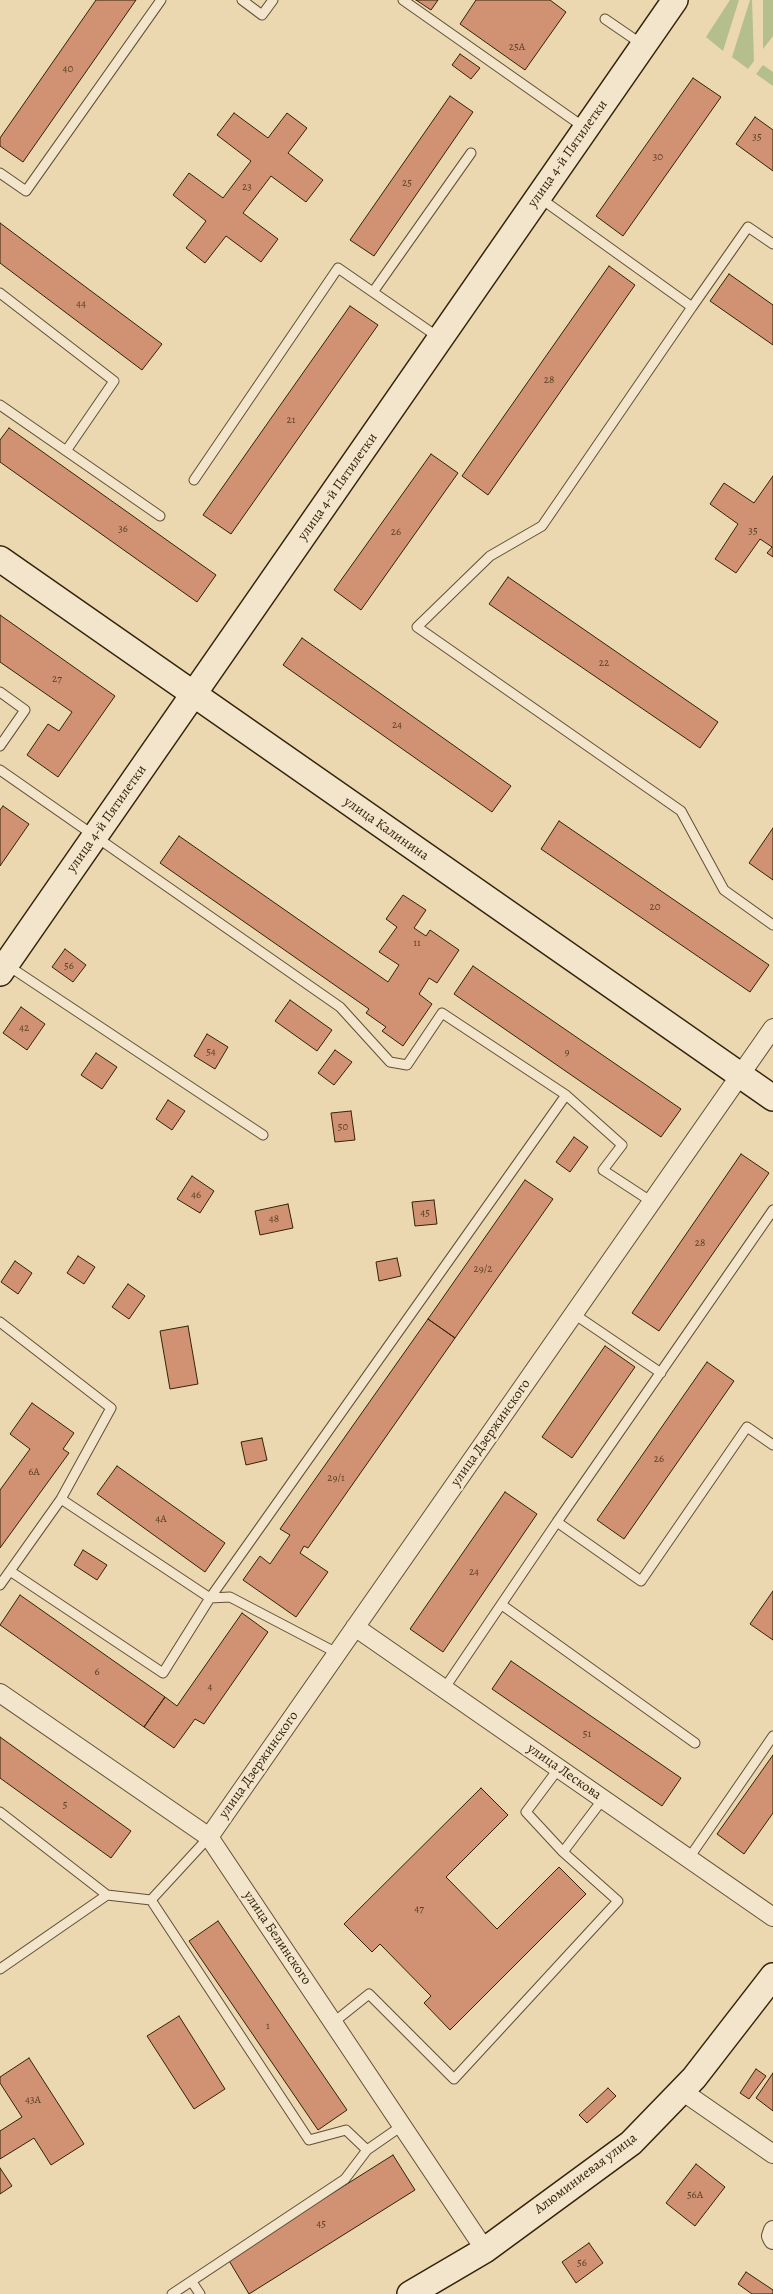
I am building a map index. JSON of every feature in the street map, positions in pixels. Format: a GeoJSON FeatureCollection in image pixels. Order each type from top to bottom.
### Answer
{"type":"FeatureCollection","features":[{"type":"Feature","properties":{"kind":"main road","name":"улица 4-й Пятилетки"},"geometry":{"type":"LineString","coordinates":[[2,966],[95,836],[675,0]]}},
{"type":"Feature","properties":{"kind":"main road","name":"улица Калинина"},"geometry":{"type":"LineString","coordinates":[[0,559],[773,1098]]}},
{"type":"Feature","properties":{"kind":"main road","name":"Алюминиевая улица"},"geometry":{"type":"LineString","coordinates":[[410,2294],[485,2250],[630,2143],[682,2091],[712,2056],[773,1976]]}},
{"type":"Feature","properties":{"kind":"street","name":"улица Дзержинского"},"geometry":{"type":"LineString","coordinates":[[209,1837],[773,1028]]}},
{"type":"Feature","properties":{"kind":"street","name":"улица Лескова"},"geometry":{"type":"LineString","coordinates":[[355,1627],[773,1917]]}},
{"type":"Feature","properties":{"kind":"street","name":"улица Белинского"},"geometry":{"type":"LineString","coordinates":[[0,1693],[209,1837],[404,2125],[485,2250]]}},
{"type":"Feature","properties":{"kind":"street"},"geometry":{"type":"LineString","coordinates":[[682,2091],[773,2154]]}},
{"type":"Feature","properties":{"kind":"street"},"geometry":{"type":"LineString","coordinates":[[773,2230],[773,2240]]}},
{"type":"Feature","properties":{"kind":"lane"},"geometry":{"type":"LineString","coordinates":[[0,173],[26,191],[161,0]]}},
{"type":"Feature","properties":{"kind":"lane"},"geometry":{"type":"LineString","coordinates":[[242,0],[262,15],[273,0]]}},
{"type":"Feature","properties":{"kind":"lane"},"geometry":{"type":"LineString","coordinates":[[403,0],[586,129]]}},
{"type":"Feature","properties":{"kind":"lane"},"geometry":{"type":"LineString","coordinates":[[605,19],[644,45]]}},
{"type":"Feature","properties":{"kind":"lane"},"geometry":{"type":"LineString","coordinates":[[373,292],[471,152]]}},
{"type":"Feature","properties":{"kind":"lane"},"geometry":{"type":"LineString","coordinates":[[538,197],[692,307]]}},
{"type":"Feature","properties":{"kind":"lane"},"geometry":{"type":"LineString","coordinates":[[773,244],[748,227],[542,526],[490,556],[417,627],[681,811],[724,890],[773,925]]}},
{"type":"Feature","properties":{"kind":"lane"},"geometry":{"type":"LineString","coordinates":[[194,480],[338,268],[440,338]]}},
{"type":"Feature","properties":{"kind":"lane"},"geometry":{"type":"LineString","coordinates":[[0,293],[114,381],[66,451]]}},
{"type":"Feature","properties":{"kind":"lane"},"geometry":{"type":"LineString","coordinates":[[0,405],[160,516]]}},
{"type":"Feature","properties":{"kind":"lane"},"geometry":{"type":"LineString","coordinates":[[0,692],[25,710],[0,746]]}},
{"type":"Feature","properties":{"kind":"lane"},"geometry":{"type":"LineString","coordinates":[[0,770],[340,1007],[390,1062],[407,1065],[442,1013],[566,1095],[622,1145],[603,1170],[652,1202]]}},
{"type":"Feature","properties":{"kind":"lane"},"geometry":{"type":"LineString","coordinates":[[2,966],[263,1135]]}},
{"type":"Feature","properties":{"kind":"lane"},"geometry":{"type":"LineString","coordinates":[[10,1571],[163,1673],[210,1598],[566,1095]]}},
{"type":"Feature","properties":{"kind":"lane"},"geometry":{"type":"LineString","coordinates":[[444,1689],[773,1210]]}},
{"type":"Feature","properties":{"kind":"lane"},"geometry":{"type":"LineString","coordinates":[[574,1314],[661,1373]]}},
{"type":"Feature","properties":{"kind":"lane"},"geometry":{"type":"LineString","coordinates":[[0,1322],[111,1408],[61,1499],[0,1585]]}},
{"type":"Feature","properties":{"kind":"lane"},"geometry":{"type":"LineString","coordinates":[[558,1522],[642,1581],[747,1427],[773,1445]]}},
{"type":"Feature","properties":{"kind":"lane"},"geometry":{"type":"LineString","coordinates":[[61,1499],[210,1598],[230,1597],[337,1654]]}},
{"type":"Feature","properties":{"kind":"lane"},"geometry":{"type":"LineString","coordinates":[[502,1605],[695,1743]]}},
{"type":"Feature","properties":{"kind":"lane"},"geometry":{"type":"LineString","coordinates":[[689,1858],[773,1736]]}},
{"type":"Feature","properties":{"kind":"lane"},"geometry":{"type":"LineString","coordinates":[[334,2022],[369,1994],[454,2079],[618,1901],[563,1852],[526,1812],[559,1768]]}},
{"type":"Feature","properties":{"kind":"lane"},"geometry":{"type":"LineString","coordinates":[[563,1852],[603,1799]]}},
{"type":"Feature","properties":{"kind":"lane"},"geometry":{"type":"LineString","coordinates":[[0,1812],[107,1895],[151,1900]]}},
{"type":"Feature","properties":{"kind":"lane"},"geometry":{"type":"LineString","coordinates":[[151,1900],[209,1837]]}},
{"type":"Feature","properties":{"kind":"lane"},"geometry":{"type":"LineString","coordinates":[[1,1967],[107,1895]]}},
{"type":"Feature","properties":{"kind":"lane"},"geometry":{"type":"LineString","coordinates":[[151,1900],[309,2140],[346,2130],[368,2150]]}},
{"type":"Feature","properties":{"kind":"lane"},"geometry":{"type":"LineString","coordinates":[[172,2294],[346,2179],[368,2150],[404,2125]]}},
{"type":"Feature","properties":{"kind":"lane"},"geometry":{"type":"LineString","coordinates":[[192,2282],[200,2294]]}},
{"type":"Feature","properties":{"kind":"green space"},"geometry":{"type":"Polygon","coordinates":[[[730,0],[739,0],[723,51],[706,37],[730,0]]]}},
{"type":"Feature","properties":{"kind":"green space"},"geometry":{"type":"Polygon","coordinates":[[[750,0],[752,0],[754,61],[748,69],[732,57],[750,0]]]}},
{"type":"Feature","properties":{"kind":"green space"},"geometry":{"type":"Polygon","coordinates":[[[763,0],[773,0],[773,36],[763,49],[763,0]]]}},
{"type":"Feature","properties":{"kind":"green space"},"geometry":{"type":"Polygon","coordinates":[[[763,65],[773,72],[773,86],[756,74],[763,65]]]}},
{"type":"Feature","properties":{"kind":"building"},"geometry":{"type":"Polygon","coordinates":[[[96,0],[136,0],[23,162],[0,146],[0,138],[96,0]]]}},
{"type":"Feature","properties":{"kind":"building"},"geometry":{"type":"Polygon","coordinates":[[[416,0],[438,0],[431,10],[416,0]]]}},
{"type":"Feature","properties":{"kind":"building"},"geometry":{"type":"Polygon","coordinates":[[[476,0],[550,0],[566,12],[525,70],[460,24],[476,0]]]}},
{"type":"Feature","properties":{"kind":"building"},"geometry":{"type":"Polygon","coordinates":[[[460,54],[480,68],[471,79],[452,65],[460,54]]]}},
{"type":"Feature","properties":{"kind":"building"},"geometry":{"type":"Polygon","coordinates":[[[693,78],[721,97],[623,236],[596,216],[693,78]]]}},
{"type":"Feature","properties":{"kind":"building"},"geometry":{"type":"Polygon","coordinates":[[[450,96],[473,112],[374,256],[350,240],[450,96]]]}},
{"type":"Feature","properties":{"kind":"building"},"geometry":{"type":"Polygon","coordinates":[[[234,113],[268,138],[287,113],[307,128],[288,153],[323,180],[306,202],[271,176],[243,213],[278,239],[261,262],[226,236],[205,263],[186,248],[206,221],[173,195],[189,173],[223,198],[251,161],[217,135],[234,113]]]}},
{"type":"Feature","properties":{"kind":"building"},"geometry":{"type":"Polygon","coordinates":[[[755,117],[773,130],[773,171],[736,144],[755,117]]]}},
{"type":"Feature","properties":{"kind":"building"},"geometry":{"type":"Polygon","coordinates":[[[0,223],[162,344],[142,370],[0,263],[0,223]]]}},
{"type":"Feature","properties":{"kind":"building"},"geometry":{"type":"Polygon","coordinates":[[[609,266],[635,285],[488,495],[462,476],[609,266]]]}},
{"type":"Feature","properties":{"kind":"building"},"geometry":{"type":"Polygon","coordinates":[[[729,274],[773,305],[773,345],[710,301],[729,274]]]}},
{"type":"Feature","properties":{"kind":"building"},"geometry":{"type":"Polygon","coordinates":[[[350,306],[378,325],[231,534],[203,515],[350,306]]]}},
{"type":"Feature","properties":{"kind":"building"},"geometry":{"type":"Polygon","coordinates":[[[9,428],[216,575],[197,602],[0,462],[0,440],[9,428]]]}},
{"type":"Feature","properties":{"kind":"building"},"geometry":{"type":"Polygon","coordinates":[[[431,454],[458,473],[361,610],[334,590],[431,454]]]}},
{"type":"Feature","properties":{"kind":"building"},"geometry":{"type":"Polygon","coordinates":[[[773,476],[773,557],[767,553],[772,547],[760,539],[736,573],[715,559],[738,524],[710,504],[724,483],[754,503],[773,476]]]}},
{"type":"Feature","properties":{"kind":"building"},"geometry":{"type":"Polygon","coordinates":[[[508,577],[718,722],[700,748],[489,604],[508,577]]]}},
{"type":"Feature","properties":{"kind":"building"},"geometry":{"type":"Polygon","coordinates":[[[0,615],[115,696],[58,777],[27,755],[48,724],[59,731],[72,712],[0,662],[0,615]]]}},
{"type":"Feature","properties":{"kind":"building"},"geometry":{"type":"Polygon","coordinates":[[[302,638],[511,786],[492,812],[283,665],[302,638]]]}},
{"type":"Feature","properties":{"kind":"building"},"geometry":{"type":"Polygon","coordinates":[[[3,806],[29,824],[0,866],[0,810],[3,806]]]}},
{"type":"Feature","properties":{"kind":"building"},"geometry":{"type":"Polygon","coordinates":[[[559,821],[769,965],[750,992],[541,849],[559,821]]]}},
{"type":"Feature","properties":{"kind":"building"},"geometry":{"type":"Polygon","coordinates":[[[773,828],[773,880],[749,863],[773,828]]]}},
{"type":"Feature","properties":{"kind":"building"},"geometry":{"type":"Polygon","coordinates":[[[179,836],[388,982],[399,965],[379,952],[397,927],[386,919],[403,895],[426,910],[414,928],[426,936],[430,930],[459,950],[437,983],[429,978],[419,994],[432,1004],[403,1046],[382,1031],[386,1027],[366,1013],[369,1009],[160,863],[179,836]]]}},
{"type":"Feature","properties":{"kind":"building"},"geometry":{"type":"Polygon","coordinates":[[[65,949],[86,965],[73,982],[52,967],[65,949]]]}},
{"type":"Feature","properties":{"kind":"building"},"geometry":{"type":"Polygon","coordinates":[[[473,966],[681,1109],[661,1137],[454,994],[473,966]]]}},
{"type":"Feature","properties":{"kind":"building"},"geometry":{"type":"Polygon","coordinates":[[[290,1000],[332,1030],[317,1051],[275,1021],[290,1000]]]}},
{"type":"Feature","properties":{"kind":"building"},"geometry":{"type":"Polygon","coordinates":[[[21,1007],[45,1024],[27,1050],[3,1033],[21,1007]]]}},
{"type":"Feature","properties":{"kind":"building"},"geometry":{"type":"Polygon","coordinates":[[[207,1034],[228,1047],[215,1069],[194,1056],[207,1034]]]}},
{"type":"Feature","properties":{"kind":"building"},"geometry":{"type":"Polygon","coordinates":[[[335,1050],[352,1062],[334,1085],[318,1073],[335,1050]]]}},
{"type":"Feature","properties":{"kind":"building"},"geometry":{"type":"Polygon","coordinates":[[[96,1053],[117,1067],[102,1089],[81,1075],[96,1053]]]}},
{"type":"Feature","properties":{"kind":"building"},"geometry":{"type":"Polygon","coordinates":[[[168,1100],[185,1111],[172,1130],[156,1119],[168,1100]]]}},
{"type":"Feature","properties":{"kind":"building"},"geometry":{"type":"Polygon","coordinates":[[[351,1111],[355,1140],[335,1142],[331,1113],[351,1111]]]}},
{"type":"Feature","properties":{"kind":"building"},"geometry":{"type":"Polygon","coordinates":[[[574,1137],[588,1147],[570,1172],[556,1162],[574,1137]]]}},
{"type":"Feature","properties":{"kind":"building"},"geometry":{"type":"Polygon","coordinates":[[[741,1154],[769,1173],[659,1331],[632,1313],[741,1154]]]}},
{"type":"Feature","properties":{"kind":"building"},"geometry":{"type":"Polygon","coordinates":[[[192,1176],[214,1191],[200,1213],[177,1199],[192,1176]]]}},
{"type":"Feature","properties":{"kind":"building"},"geometry":{"type":"Polygon","coordinates":[[[525,1180],[553,1199],[455,1338],[428,1319],[525,1180]]]}},
{"type":"Feature","properties":{"kind":"building"},"geometry":{"type":"Polygon","coordinates":[[[434,1200],[437,1224],[415,1226],[412,1202],[434,1200]]]}},
{"type":"Feature","properties":{"kind":"building"},"geometry":{"type":"Polygon","coordinates":[[[288,1204],[293,1228],[260,1235],[255,1211],[288,1204]]]}},
{"type":"Feature","properties":{"kind":"building"},"geometry":{"type":"Polygon","coordinates":[[[78,1256],[95,1267],[84,1284],[67,1273],[78,1256]]]}},
{"type":"Feature","properties":{"kind":"building"},"geometry":{"type":"Polygon","coordinates":[[[397,1258],[401,1276],[379,1281],[376,1262],[397,1258]]]}},
{"type":"Feature","properties":{"kind":"building"},"geometry":{"type":"Polygon","coordinates":[[[15,1261],[32,1273],[18,1294],[1,1282],[15,1261]]]}},
{"type":"Feature","properties":{"kind":"building"},"geometry":{"type":"Polygon","coordinates":[[[128,1284],[145,1296],[129,1319],[112,1307],[128,1284]]]}},
{"type":"Feature","properties":{"kind":"building"},"geometry":{"type":"Polygon","coordinates":[[[428,1319],[455,1338],[308,1548],[304,1546],[300,1553],[328,1572],[296,1617],[243,1580],[260,1556],[270,1564],[290,1535],[280,1529],[428,1319]]]}},
{"type":"Feature","properties":{"kind":"building"},"geometry":{"type":"Polygon","coordinates":[[[188,1326],[198,1384],[170,1389],[160,1331],[188,1326]]]}},
{"type":"Feature","properties":{"kind":"building"},"geometry":{"type":"Polygon","coordinates":[[[605,1346],[635,1367],[572,1458],[542,1437],[605,1346]]]}},
{"type":"Feature","properties":{"kind":"building"},"geometry":{"type":"Polygon","coordinates":[[[707,1362],[734,1381],[624,1539],[597,1520],[707,1362]]]}},
{"type":"Feature","properties":{"kind":"building"},"geometry":{"type":"Polygon","coordinates":[[[32,1403],[74,1433],[63,1449],[69,1453],[0,1548],[0,1490],[30,1449],[10,1434],[32,1403]]]}},
{"type":"Feature","properties":{"kind":"building"},"geometry":{"type":"Polygon","coordinates":[[[262,1438],[267,1460],[246,1465],[241,1442],[262,1438]]]}},
{"type":"Feature","properties":{"kind":"building"},"geometry":{"type":"Polygon","coordinates":[[[117,1466],[225,1543],[205,1572],[97,1494],[117,1466]]]}},
{"type":"Feature","properties":{"kind":"building"},"geometry":{"type":"Polygon","coordinates":[[[505,1492],[537,1514],[443,1652],[410,1629],[505,1492]]]}},
{"type":"Feature","properties":{"kind":"building"},"geometry":{"type":"Polygon","coordinates":[[[83,1550],[107,1565],[97,1580],[74,1565],[83,1550]]]}},
{"type":"Feature","properties":{"kind":"building"},"geometry":{"type":"Polygon","coordinates":[[[773,1591],[773,1640],[750,1624],[773,1591]]]}},
{"type":"Feature","properties":{"kind":"building"},"geometry":{"type":"Polygon","coordinates":[[[20,1595],[165,1697],[144,1727],[0,1625],[20,1595]]]}},
{"type":"Feature","properties":{"kind":"building"},"geometry":{"type":"Polygon","coordinates":[[[242,1613],[268,1632],[204,1724],[195,1719],[174,1748],[144,1727],[165,1697],[177,1706],[242,1613]]]}},
{"type":"Feature","properties":{"kind":"building"},"geometry":{"type":"Polygon","coordinates":[[[511,1661],[681,1778],[662,1806],[492,1689],[511,1661]]]}},
{"type":"Feature","properties":{"kind":"building"},"geometry":{"type":"Polygon","coordinates":[[[0,1737],[131,1831],[111,1858],[0,1778],[0,1737]]]}},
{"type":"Feature","properties":{"kind":"building"},"geometry":{"type":"Polygon","coordinates":[[[773,1755],[773,1813],[744,1854],[717,1834],[773,1755]]]}},
{"type":"Feature","properties":{"kind":"building"},"geometry":{"type":"Polygon","coordinates":[[[481,1788],[508,1815],[446,1877],[497,1929],[559,1867],[586,1894],[450,2030],[424,2003],[431,1996],[380,1944],[372,1952],[344,1924],[481,1788]]]}},
{"type":"Feature","properties":{"kind":"building"},"geometry":{"type":"Polygon","coordinates":[[[218,1921],[347,2110],[318,2130],[189,1941],[218,1921]]]}},
{"type":"Feature","properties":{"kind":"building"},"geometry":{"type":"Polygon","coordinates":[[[179,2016],[225,2089],[194,2109],[147,2036],[179,2016]]]}},
{"type":"Feature","properties":{"kind":"building"},"geometry":{"type":"Polygon","coordinates":[[[29,2058],[84,2144],[51,2165],[34,2138],[0,2159],[0,2131],[22,2117],[0,2083],[0,2077],[29,2058]]]}},
{"type":"Feature","properties":{"kind":"building"},"geometry":{"type":"Polygon","coordinates":[[[756,2069],[766,2076],[749,2099],[740,2093],[756,2069]]]}},
{"type":"Feature","properties":{"kind":"building"},"geometry":{"type":"Polygon","coordinates":[[[773,2073],[773,2111],[756,2098],[773,2073]]]}},
{"type":"Feature","properties":{"kind":"building"},"geometry":{"type":"Polygon","coordinates":[[[608,2088],[616,2096],[587,2123],[579,2115],[608,2088]]]}},
{"type":"Feature","properties":{"kind":"building"},"geometry":{"type":"Polygon","coordinates":[[[393,2155],[415,2190],[249,2294],[228,2259],[393,2155]]]}},
{"type":"Feature","properties":{"kind":"building"},"geometry":{"type":"Polygon","coordinates":[[[696,2164],[725,2187],[695,2226],[666,2203],[696,2164]]]}},
{"type":"Feature","properties":{"kind":"building"},"geometry":{"type":"Polygon","coordinates":[[[0,2168],[12,2186],[0,2194],[0,2168]]]}},
{"type":"Feature","properties":{"kind":"building"},"geometry":{"type":"Polygon","coordinates":[[[589,2243],[603,2263],[576,2283],[562,2262],[589,2243]]]}},
{"type":"Feature","properties":{"kind":"building"},"geometry":{"type":"Polygon","coordinates":[[[746,2272],[773,2290],[773,2294],[752,2294],[738,2284],[746,2272]]]}}]}
